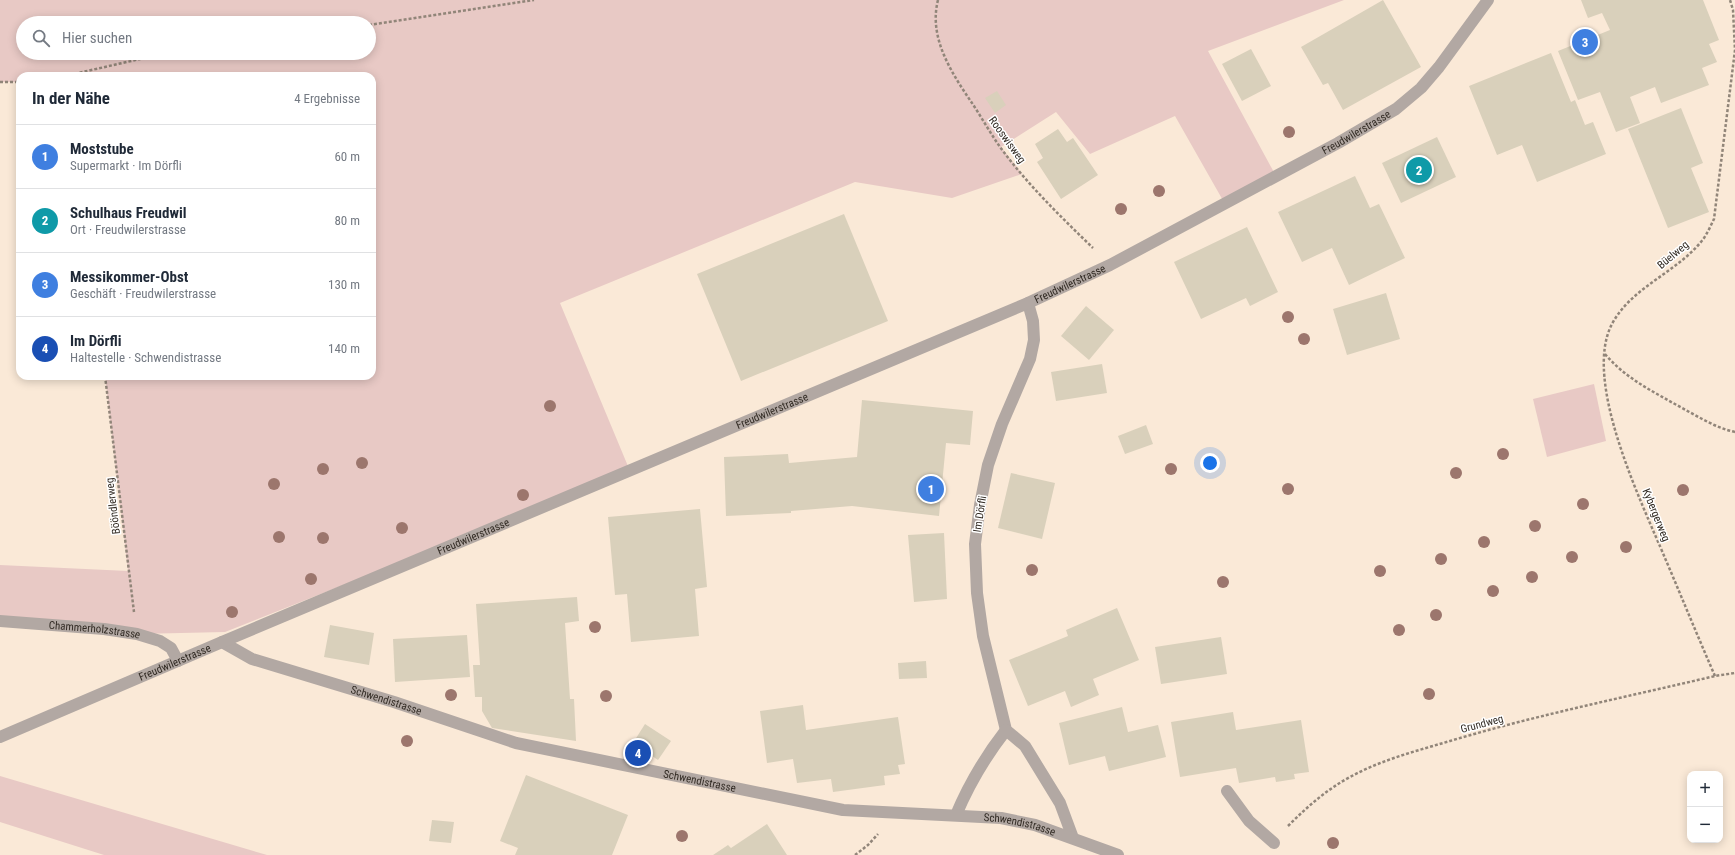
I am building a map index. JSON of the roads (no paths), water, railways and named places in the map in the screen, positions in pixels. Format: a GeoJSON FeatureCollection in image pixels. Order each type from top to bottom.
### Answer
{"type":"FeatureCollection","features":[{"type":"Feature","properties":{"kind":"street","name":"Freudwilerstrasse"},"geometry":{"type":"LineString","coordinates":[[0,737],[222,642],[1028,304],[1110,266],[1338,143],[1396,109],[1421,88],[1439,67],[1488,0]]}},
{"type":"Feature","properties":{"kind":"street","name":"Im Dörfli"},"geometry":{"type":"LineString","coordinates":[[1006,730],[982,629],[976,593],[975,544],[980,506],[988,465],[1002,424],[1032,353],[1034,340],[1033,322],[1028,304]]}},
{"type":"Feature","properties":{"kind":"street","name":"Chammerholzstrasse"},"geometry":{"type":"LineString","coordinates":[[0,621],[104,629],[137,634],[160,641],[171,648],[178,661]]}},
{"type":"Feature","properties":{"kind":"street","name":"Schwendistrasse"},"geometry":{"type":"LineString","coordinates":[[222,642],[252,659],[394,702],[516,743],[843,810],[1000,818],[1035,825],[1118,855]]}},
{"type":"Feature","properties":{"kind":"street"},"geometry":{"type":"LineString","coordinates":[[956,815],[964,795],[987,754],[1006,730],[1025,746],[1060,803],[1073,838]]}},
{"type":"Feature","properties":{"kind":"street"},"geometry":{"type":"LineString","coordinates":[[1227,791],[1249,821],[1274,843]]}},
{"type":"Feature","properties":{"kind":"place","name":"Messikommer-Obst"},"geometry":{"type":"Point","coordinates":[1585,42]}},
{"type":"Feature","properties":{"kind":"place","name":"Schulhaus Freudwil"},"geometry":{"type":"Point","coordinates":[1419,170]}},
{"type":"Feature","properties":{"kind":"place","name":"Moststube"},"geometry":{"type":"Point","coordinates":[931,489]}},
{"type":"Feature","properties":{"kind":"place","name":"Im Dörfli"},"geometry":{"type":"Point","coordinates":[638,753]}}]}
